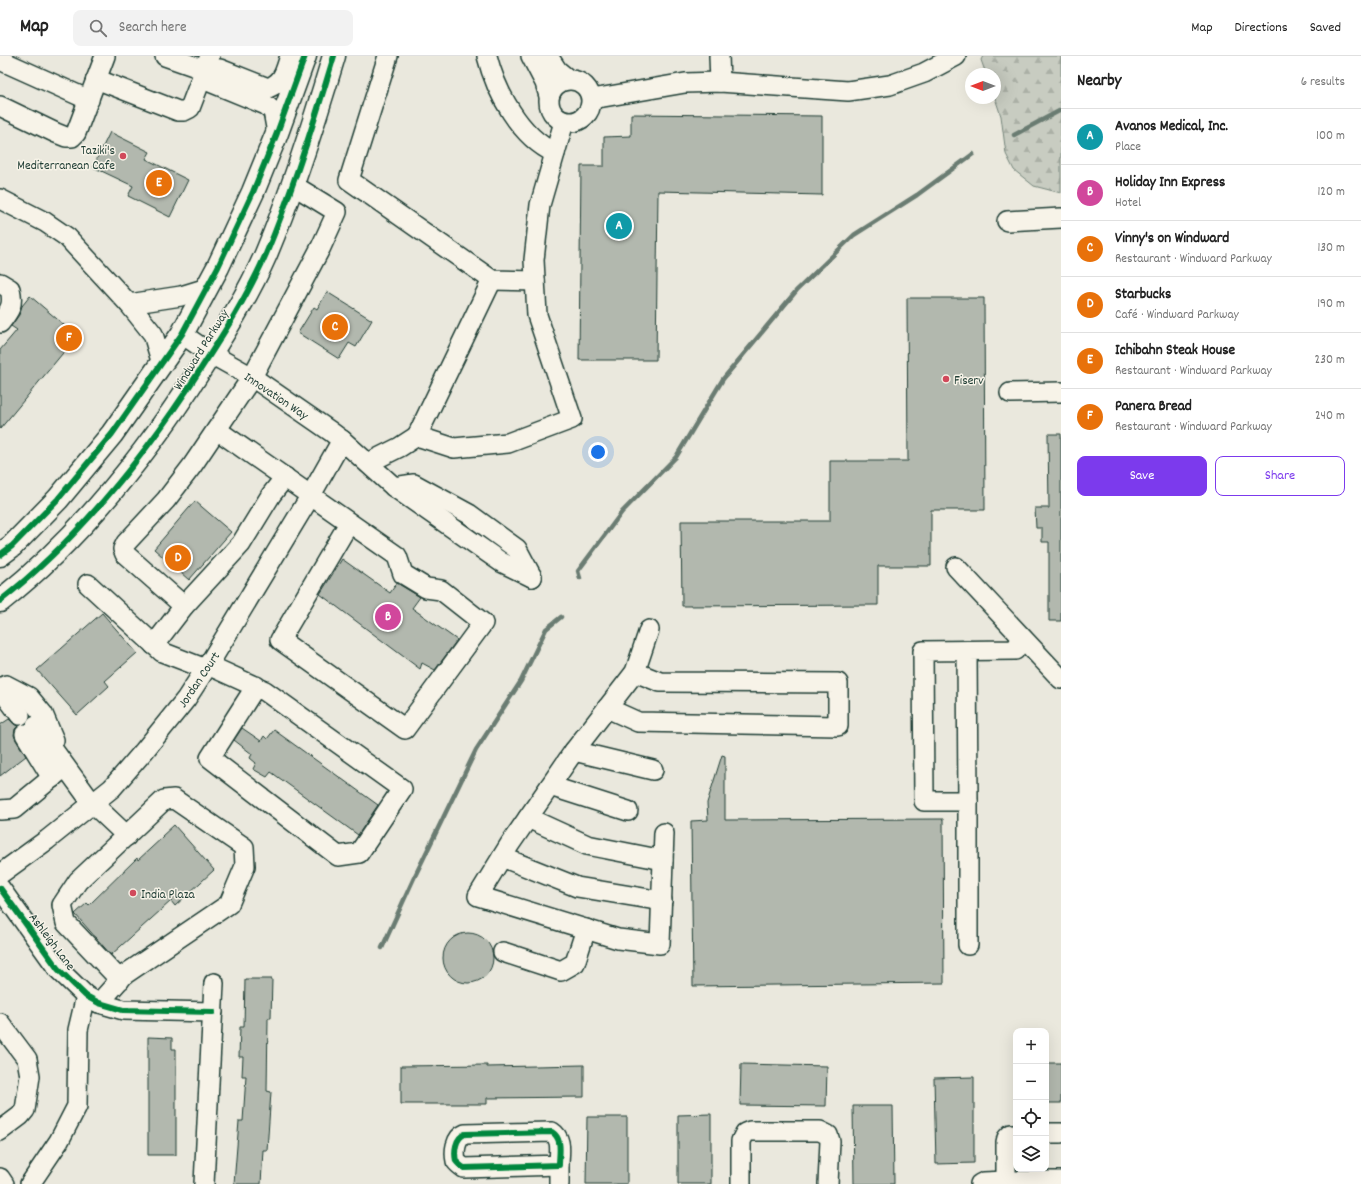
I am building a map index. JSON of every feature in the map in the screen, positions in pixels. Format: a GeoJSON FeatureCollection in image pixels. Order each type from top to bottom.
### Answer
{"type":"FeatureCollection","features":[{"type":"Feature","properties":{"kind":"main road","name":"Windward Parkway"},"geometry":{"type":"LineString","coordinates":[[0,555],[12,546],[63,493],[112,434],[182,334],[224,254],[253,192],[277,133],[305,56]]}},
{"type":"Feature","properties":{"kind":"main road","name":"Windward Parkway"},"geometry":{"type":"LineString","coordinates":[[0,601],[29,579],[70,537],[108,496],[143,454],[177,406],[240,307],[265,254],[293,185],[334,56]]}},
{"type":"Feature","properties":{"kind":"street"},"geometry":{"type":"LineString","coordinates":[[0,106],[56,133],[66,137],[72,137],[76,134],[104,56]]}},
{"type":"Feature","properties":{"kind":"street"},"geometry":{"type":"LineString","coordinates":[[165,56],[207,63],[268,88],[275,86],[282,79],[290,56]]}},
{"type":"Feature","properties":{"kind":"street"},"geometry":{"type":"LineString","coordinates":[[388,56],[349,180],[492,280],[535,281]]}},
{"type":"Feature","properties":{"kind":"street"},"geometry":{"type":"LineString","coordinates":[[487,56],[490,68],[506,104],[527,131],[544,148],[555,153]]}},
{"type":"Feature","properties":{"kind":"street"},"geometry":{"type":"LineString","coordinates":[[531,56],[549,96]]}},
{"type":"Feature","properties":{"kind":"street"},"geometry":{"type":"LineString","coordinates":[[548,56],[557,70],[568,79]]}},
{"type":"Feature","properties":{"kind":"street"},"geometry":{"type":"LineString","coordinates":[[719,56],[720,82]]}},
{"type":"Feature","properties":{"kind":"street"},"geometry":{"type":"LineString","coordinates":[[592,99],[686,83],[720,82],[848,91],[890,85],[924,73],[956,56]]}},
{"type":"Feature","properties":{"kind":"street"},"geometry":{"type":"LineString","coordinates":[[0,60],[89,100]]}},
{"type":"Feature","properties":{"kind":"street"},"geometry":{"type":"LineString","coordinates":[[96,79],[178,112],[184,112],[190,108],[207,63]]}},
{"type":"Feature","properties":{"kind":"street"},"geometry":{"type":"LineString","coordinates":[[207,63],[210,82],[266,105],[273,111],[277,133]]}},
{"type":"Feature","properties":{"kind":"street"},"geometry":{"type":"LineString","coordinates":[[568,79],[577,80],[584,84],[590,91],[592,99],[590,109],[584,118],[574,122],[564,122],[555,116],[549,107],[549,96],[552,88],[559,82],[568,79]]}},
{"type":"Feature","properties":{"kind":"street"},"geometry":{"type":"LineString","coordinates":[[417,436],[454,448],[508,443],[572,420],[537,315],[534,260],[540,205],[564,122]]}},
{"type":"Feature","properties":{"kind":"street"},"geometry":{"type":"LineString","coordinates":[[184,606],[125,554],[123,549],[126,543],[166,500],[192,466],[252,377],[321,247],[337,212],[293,185]]}},
{"type":"Feature","properties":{"kind":"street"},"geometry":{"type":"LineString","coordinates":[[0,199],[45,222],[67,237],[153,334],[162,364]]}},
{"type":"Feature","properties":{"kind":"street"},"geometry":{"type":"LineString","coordinates":[[1007,221],[1061,218]]}},
{"type":"Feature","properties":{"kind":"street"},"geometry":{"type":"LineString","coordinates":[[368,463],[400,447],[417,436],[492,280]]}},
{"type":"Feature","properties":{"kind":"street"},"geometry":{"type":"LineString","coordinates":[[0,283],[10,289],[12,299],[10,311],[0,323]]}},
{"type":"Feature","properties":{"kind":"street"},"geometry":{"type":"LineString","coordinates":[[128,304],[181,296],[207,288]]}},
{"type":"Feature","properties":{"kind":"street","name":"Innovation Way"},"geometry":{"type":"LineString","coordinates":[[182,334],[211,354],[252,377],[342,440],[394,487],[501,562],[532,577],[517,549],[468,514],[414,484],[394,487]]}},
{"type":"Feature","properties":{"kind":"street"},"geometry":{"type":"LineString","coordinates":[[1010,393],[1061,392]]}},
{"type":"Feature","properties":{"kind":"street"},"geometry":{"type":"LineString","coordinates":[[217,430],[397,556],[403,574],[426,588],[441,590],[483,623],[405,729],[280,640],[349,523]]}},
{"type":"Feature","properties":{"kind":"street","name":"Jordan Court"},"geometry":{"type":"LineString","coordinates":[[0,874],[48,840],[112,788],[186,699],[311,495],[342,440]]}},
{"type":"Feature","properties":{"kind":"street"},"geometry":{"type":"LineString","coordinates":[[154,645],[184,606],[241,544],[271,495],[285,477]]}},
{"type":"Feature","properties":{"kind":"street"},"geometry":{"type":"LineString","coordinates":[[956,567],[1022,638],[1060,676]]}},
{"type":"Feature","properties":{"kind":"street"},"geometry":{"type":"LineString","coordinates":[[88,584],[162,652],[207,667],[256,686],[265,691],[402,790],[359,853],[338,856],[210,758],[256,686]]}},
{"type":"Feature","properties":{"kind":"street"},"geometry":{"type":"LineString","coordinates":[[649,630],[635,672],[574,751],[502,857],[478,896],[618,939],[660,944],[664,833]]}},
{"type":"Feature","properties":{"kind":"street"},"geometry":{"type":"LineString","coordinates":[[968,801],[924,801],[922,651],[1015,650],[1022,638]]}},
{"type":"Feature","properties":{"kind":"street"},"geometry":{"type":"LineString","coordinates":[[967,651],[968,945]]}},
{"type":"Feature","properties":{"kind":"street"},"geometry":{"type":"LineString","coordinates":[[607,708],[638,722],[838,726],[838,683],[660,682],[635,672]]}},
{"type":"Feature","properties":{"kind":"street"},"geometry":{"type":"LineString","coordinates":[[2,690],[29,697],[44,714],[58,773]]}},
{"type":"Feature","properties":{"kind":"street"},"geometry":{"type":"LineString","coordinates":[[2,690],[58,773],[126,836]]}},
{"type":"Feature","properties":{"kind":"street"},"geometry":{"type":"LineString","coordinates":[[574,751],[653,770]]}},
{"type":"Feature","properties":{"kind":"street"},"geometry":{"type":"LineString","coordinates":[[0,810],[14,808],[58,773]]}},
{"type":"Feature","properties":{"kind":"street"},"geometry":{"type":"LineString","coordinates":[[550,786],[628,812]]}},
{"type":"Feature","properties":{"kind":"street"},"geometry":{"type":"LineString","coordinates":[[30,1184],[59,1141],[77,1106],[78,1030],[93,1000],[120,980],[124,975],[229,904],[245,866],[244,847],[174,799],[164,800],[78,881],[62,905],[66,923],[120,980]]}},
{"type":"Feature","properties":{"kind":"street"},"geometry":{"type":"LineString","coordinates":[[528,818],[587,844],[663,860]]}},
{"type":"Feature","properties":{"kind":"street"},"geometry":{"type":"LineString","coordinates":[[502,857],[577,887],[662,902]]}},
{"type":"Feature","properties":{"kind":"street","name":"Ashleigh Lane"},"geometry":{"type":"LineString","coordinates":[[0,888],[58,969],[93,1000],[124,1010],[213,1012]]}},
{"type":"Feature","properties":{"kind":"street"},"geometry":{"type":"LineString","coordinates":[[503,952],[561,971],[576,963],[586,929]]}},
{"type":"Feature","properties":{"kind":"street"},"geometry":{"type":"LineString","coordinates":[[204,1184],[214,983]]}},
{"type":"Feature","properties":{"kind":"street"},"geometry":{"type":"LineString","coordinates":[[0,1023],[27,1059],[30,1076],[25,1110],[20,1116],[0,1131]]}},
{"type":"Feature","properties":{"kind":"street"},"geometry":{"type":"LineString","coordinates":[[741,1184],[741,1141],[745,1133],[750,1131],[820,1131],[828,1135],[830,1141],[828,1184]]}},
{"type":"Feature","properties":{"kind":"street"},"geometry":{"type":"LineString","coordinates":[[559,1165],[464,1168],[459,1165],[456,1160],[456,1142],[460,1136],[465,1134],[552,1132],[557,1135],[559,1140],[559,1165],[559,1184]]}},
{"type":"Feature","properties":{"kind":"street"},"geometry":{"type":"LineString","coordinates":[[1049,1133],[1061,1133]]}},
{"type":"Feature","properties":{"kind":"street"},"geometry":{"type":"LineString","coordinates":[[1006,1181],[1006,1142],[1007,1138],[1013,1134]]}},
{"type":"Feature","properties":{"kind":"street"},"geometry":{"type":"LineString","coordinates":[[0,1178],[4,1184]]}},
{"type":"Feature","properties":{"kind":"street"},"geometry":{"type":"LineString","coordinates":[[980,1184],[984,1182],[1006,1181],[1061,1181]]}},
{"type":"Feature","properties":{"kind":"green space"},"geometry":{"type":"Polygon","coordinates":[[[983,56],[1061,56],[1061,193],[1034,186],[1014,170],[1006,154],[1001,116],[997,104],[1001,104],[1001,68],[984,68],[981,60],[983,56]]]}},
{"type":"Feature","properties":{"kind":"building"},"geometry":{"type":"Polygon","coordinates":[[[631,114],[822,116],[822,195],[658,191],[656,360],[579,360],[581,166],[604,166],[604,137],[631,136],[631,114]]]}},
{"type":"Feature","properties":{"kind":"building"},"geometry":{"type":"Polygon","coordinates":[[[110,132],[150,152],[146,159],[188,180],[170,217],[128,196],[133,186],[93,167],[110,132]]]}},
{"type":"Feature","properties":{"kind":"building"},"geometry":{"type":"Polygon","coordinates":[[[327,292],[372,320],[356,347],[349,343],[339,359],[298,333],[314,307],[317,309],[327,292]]]}},
{"type":"Feature","properties":{"kind":"building"},"geometry":{"type":"Polygon","coordinates":[[[30,296],[77,336],[0,429],[0,350],[17,330],[11,326],[19,315],[22,306],[30,296]]]}},
{"type":"Feature","properties":{"kind":"building","name":"Fiserv"},"geometry":{"type":"Polygon","coordinates":[[[907,298],[984,298],[985,510],[931,510],[931,566],[878,566],[878,605],[682,606],[681,521],[830,521],[830,461],[908,461],[907,298]]]}},
{"type":"Feature","properties":{"kind":"building"},"geometry":{"type":"Polygon","coordinates":[[[1048,434],[1061,434],[1061,621],[1049,621],[1049,542],[1042,542],[1042,528],[1036,528],[1035,508],[1049,508],[1048,434]]]}},
{"type":"Feature","properties":{"kind":"building"},"geometry":{"type":"Polygon","coordinates":[[[195,501],[231,532],[189,580],[154,549],[195,501]]]}},
{"type":"Feature","properties":{"kind":"building"},"geometry":{"type":"Polygon","coordinates":[[[342,559],[390,593],[397,583],[420,597],[412,608],[457,640],[435,670],[422,663],[420,669],[320,594],[342,559]]]}},
{"type":"Feature","properties":{"kind":"building"},"geometry":{"type":"Polygon","coordinates":[[[102,613],[137,653],[105,681],[109,686],[77,715],[37,670],[102,613]]]}},
{"type":"Feature","properties":{"kind":"building"},"geometry":{"type":"Polygon","coordinates":[[[9,719],[18,726],[15,729],[14,735],[26,756],[0,776],[0,725],[9,719]]]}},
{"type":"Feature","properties":{"kind":"building"},"geometry":{"type":"Polygon","coordinates":[[[242,728],[261,741],[264,736],[267,739],[274,730],[378,805],[358,835],[271,772],[267,777],[253,769],[256,763],[250,758],[252,754],[234,740],[242,728]]]}},
{"type":"Feature","properties":{"kind":"building"},"geometry":{"type":"Polygon","coordinates":[[[722,755],[725,756],[725,820],[943,819],[944,983],[693,986],[691,821],[708,820],[707,803],[722,755]]]}},
{"type":"Feature","properties":{"kind":"building"},"geometry":{"type":"Polygon","coordinates":[[[174,825],[214,870],[175,906],[171,901],[111,955],[75,914],[87,903],[89,905],[137,858],[138,860],[174,825]]]}},
{"type":"Feature","properties":{"kind":"building"},"geometry":{"type":"Polygon","coordinates":[[[468,933],[482,937],[489,944],[493,958],[489,972],[482,979],[468,983],[454,979],[447,972],[443,958],[447,944],[454,937],[468,933]]]}},
{"type":"Feature","properties":{"kind":"building"},"geometry":{"type":"Polygon","coordinates":[[[245,979],[272,979],[271,1018],[268,1018],[267,1091],[271,1092],[267,1150],[263,1150],[261,1184],[234,1184],[239,1121],[243,1121],[246,1076],[242,1076],[243,1057],[239,1057],[240,1027],[244,1027],[245,979]]]}},
{"type":"Feature","properties":{"kind":"building"},"geometry":{"type":"Polygon","coordinates":[[[148,1037],[172,1038],[172,1049],[176,1049],[176,1155],[148,1155],[148,1037]]]}},
{"type":"Feature","properties":{"kind":"building"},"geometry":{"type":"Polygon","coordinates":[[[1049,1063],[1061,1063],[1061,1103],[1049,1103],[1049,1063]]]}},
{"type":"Feature","properties":{"kind":"building"},"geometry":{"type":"Polygon","coordinates":[[[741,1064],[827,1066],[826,1106],[740,1105],[741,1064]]]}},
{"type":"Feature","properties":{"kind":"building"},"geometry":{"type":"Polygon","coordinates":[[[487,1065],[487,1067],[584,1065],[584,1097],[487,1098],[487,1104],[401,1104],[401,1066],[487,1065]]]}},
{"type":"Feature","properties":{"kind":"building"},"geometry":{"type":"Polygon","coordinates":[[[974,1077],[974,1163],[936,1164],[934,1078],[974,1077]]]}},
{"type":"Feature","properties":{"kind":"building"},"geometry":{"type":"Polygon","coordinates":[[[853,1106],[893,1106],[894,1184],[854,1184],[853,1106]]]}},
{"type":"Feature","properties":{"kind":"building"},"geometry":{"type":"Polygon","coordinates":[[[711,1114],[711,1184],[678,1184],[678,1115],[711,1114]]]}},
{"type":"Feature","properties":{"kind":"building"},"geometry":{"type":"Polygon","coordinates":[[[587,1117],[627,1117],[627,1184],[586,1184],[587,1117]]]}},
{"type":"Feature","properties":{"kind":"waterway"},"geometry":{"type":"LineString","coordinates":[[1014,135],[1061,110]]}},
{"type":"Feature","properties":{"kind":"waterway"},"geometry":{"type":"LineString","coordinates":[[580,578],[578,571],[622,512],[676,457],[723,379],[797,290],[854,235],[917,195],[973,154]]}},
{"type":"Feature","properties":{"kind":"waterway"},"geometry":{"type":"LineString","coordinates":[[382,948],[476,750],[521,681],[546,629],[561,617]]}},
{"type":"Feature","properties":{"kind":"cycle path"},"geometry":{"type":"LineString","coordinates":[[0,555],[12,546],[58,499],[112,434],[182,334],[218,267],[253,192],[277,133],[305,56]]}},
{"type":"Feature","properties":{"kind":"cycle path"},"geometry":{"type":"LineString","coordinates":[[0,601],[29,577],[84,523],[134,464],[179,402],[227,328],[244,299],[276,230],[303,156],[334,56]]}},
{"type":"Feature","properties":{"kind":"cycle path"},"geometry":{"type":"LineString","coordinates":[[0,888],[58,969],[86,996],[99,1003],[123,1010],[213,1012]]}},
{"type":"Feature","properties":{"kind":"cycle path"},"geometry":{"type":"LineString","coordinates":[[552,1132],[558,1138],[559,1142],[559,1165],[464,1168],[456,1161],[455,1150],[457,1142],[465,1134],[552,1132]]}},
{"type":"Feature","properties":{"kind":"place","name":"Taziki's Mediterranean Cafe"},"geometry":{"type":"Point","coordinates":[123,156]}},
{"type":"Feature","properties":{"kind":"place","name":"Ichibahn Steak House"},"geometry":{"type":"Point","coordinates":[159,183]}},
{"type":"Feature","properties":{"kind":"place","name":"Avanos Medical, Inc."},"geometry":{"type":"Point","coordinates":[619,226]}},
{"type":"Feature","properties":{"kind":"place","name":"Vinny's on Windward"},"geometry":{"type":"Point","coordinates":[335,327]}},
{"type":"Feature","properties":{"kind":"place","name":"Panera Bread"},"geometry":{"type":"Point","coordinates":[69,338]}},
{"type":"Feature","properties":{"kind":"place","name":"Fiserv"},"geometry":{"type":"Point","coordinates":[946,379]}},
{"type":"Feature","properties":{"kind":"place","name":"Starbucks"},"geometry":{"type":"Point","coordinates":[178,558]}},
{"type":"Feature","properties":{"kind":"place","name":"Holiday Inn Express"},"geometry":{"type":"Point","coordinates":[388,617]}},
{"type":"Feature","properties":{"kind":"place","name":"India Plaza"},"geometry":{"type":"Point","coordinates":[133,893]}}]}
